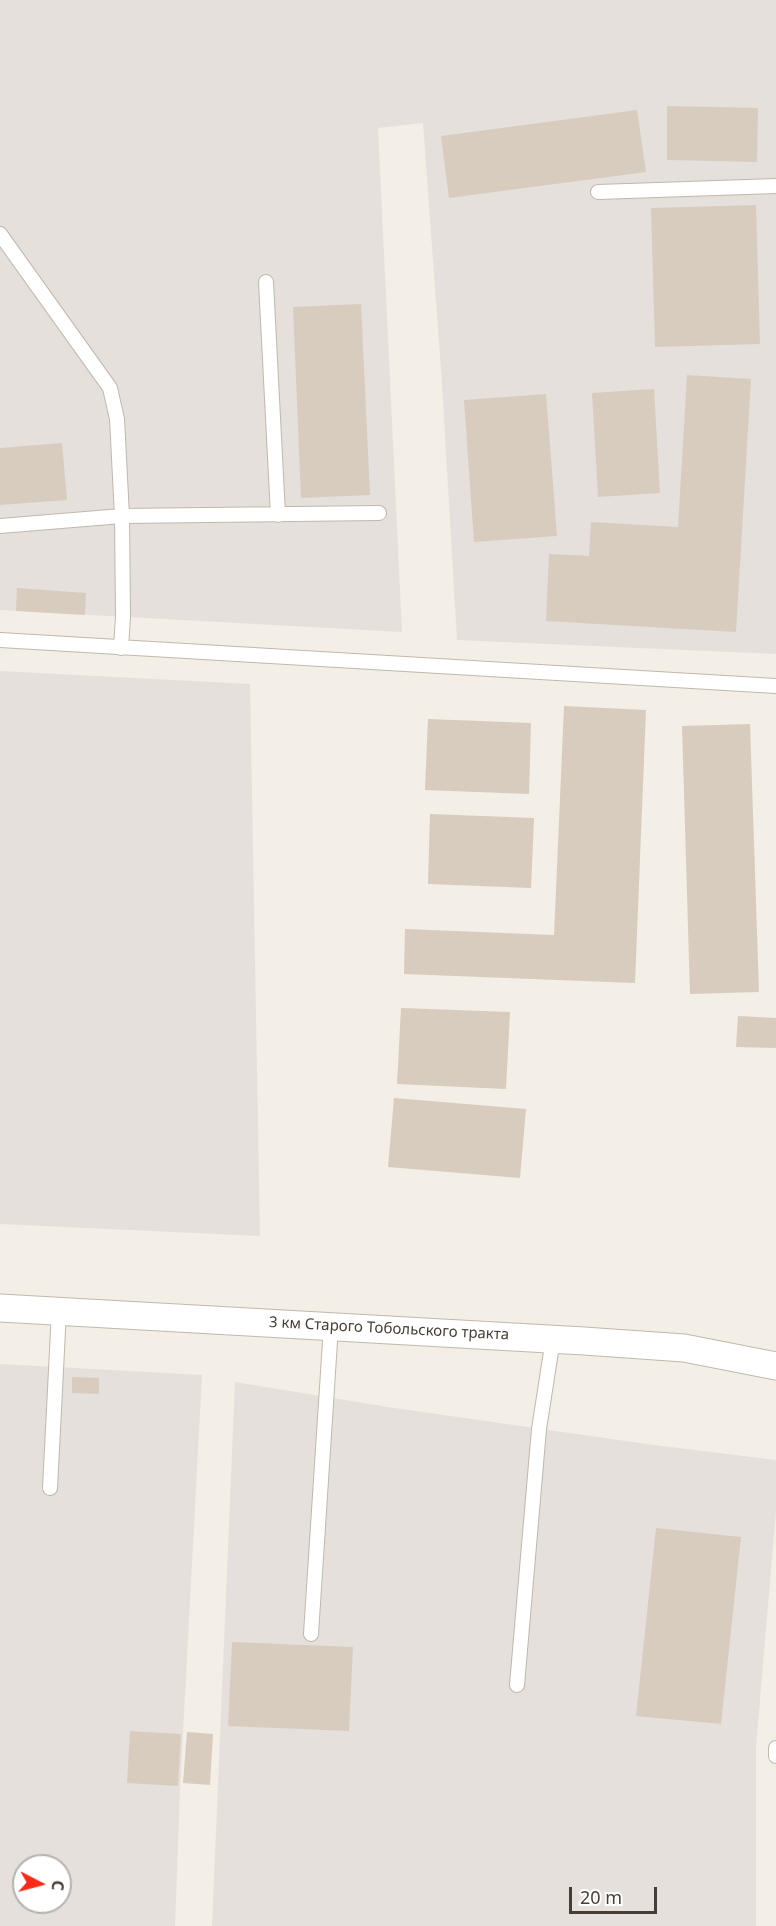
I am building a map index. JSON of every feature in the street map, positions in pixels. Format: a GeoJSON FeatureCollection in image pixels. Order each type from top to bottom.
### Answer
{"type":"FeatureCollection","features":[{"type":"Feature","properties":{"kind":"street","name":"3 км Старого Тобольского тракта"},"geometry":{"type":"LineString","coordinates":[[0,1308],[684,1348],[776,1366]]}},
{"type":"Feature","properties":{"kind":"lane"},"geometry":{"type":"LineString","coordinates":[[598,192],[776,186]]}},
{"type":"Feature","properties":{"kind":"lane"},"geometry":{"type":"LineString","coordinates":[[0,234],[110,388],[117,418],[122,516],[121,648]]}},
{"type":"Feature","properties":{"kind":"lane"},"geometry":{"type":"LineString","coordinates":[[266,282],[278,514]]}},
{"type":"Feature","properties":{"kind":"lane"},"geometry":{"type":"LineString","coordinates":[[0,526],[122,516],[379,513]]}},
{"type":"Feature","properties":{"kind":"lane"},"geometry":{"type":"LineString","coordinates":[[0,640],[776,686]]}},
{"type":"Feature","properties":{"kind":"lane"},"geometry":{"type":"LineString","coordinates":[[50,1488],[59,1311]]}},
{"type":"Feature","properties":{"kind":"lane"},"geometry":{"type":"LineString","coordinates":[[312,1634],[331,1326]]}},
{"type":"Feature","properties":{"kind":"lane"},"geometry":{"type":"LineString","coordinates":[[517,1685],[539,1429],[553,1339]]}},
{"type":"Feature","properties":{"kind":"lane"},"geometry":{"type":"LineString","coordinates":[[776,1748],[776,1756]]}},
{"type":"Feature","properties":{"kind":"shaded area"},"geometry":{"type":"Polygon","coordinates":[[[0,0],[776,0],[776,654],[457,640],[442,384],[423,123],[378,128],[402,632],[0,610],[0,0]]]}},
{"type":"Feature","properties":{"kind":"shaded area"},"geometry":{"type":"Polygon","coordinates":[[[0,671],[250,684],[260,1236],[0,1224],[0,671]]]}},
{"type":"Feature","properties":{"kind":"shaded area"},"geometry":{"type":"Polygon","coordinates":[[[0,1364],[202,1375],[175,1926],[0,1926],[0,1364]]]}},
{"type":"Feature","properties":{"kind":"shaded area"},"geometry":{"type":"Polygon","coordinates":[[[235,1382],[388,1407],[776,1460],[776,1511],[756,1747],[756,1926],[212,1926],[235,1382]]]}},
{"type":"Feature","properties":{"kind":"building"},"geometry":{"type":"Polygon","coordinates":[[[667,106],[758,108],[757,162],[667,160],[667,106]]]}},
{"type":"Feature","properties":{"kind":"building"},"geometry":{"type":"Polygon","coordinates":[[[637,110],[646,172],[449,198],[441,136],[637,110]]]}},
{"type":"Feature","properties":{"kind":"building"},"geometry":{"type":"Polygon","coordinates":[[[756,205],[760,344],[655,347],[651,208],[756,205]]]}},
{"type":"Feature","properties":{"kind":"building"},"geometry":{"type":"Polygon","coordinates":[[[361,304],[370,495],[301,498],[293,307],[361,304]]]}},
{"type":"Feature","properties":{"kind":"building"},"geometry":{"type":"Polygon","coordinates":[[[687,375],[751,379],[736,632],[546,621],[549,554],[589,556],[591,522],[678,527],[687,375]]]}},
{"type":"Feature","properties":{"kind":"building"},"geometry":{"type":"Polygon","coordinates":[[[654,389],[660,493],[598,497],[592,393],[654,389]]]}},
{"type":"Feature","properties":{"kind":"building"},"geometry":{"type":"Polygon","coordinates":[[[546,394],[557,536],[474,542],[464,400],[546,394]]]}},
{"type":"Feature","properties":{"kind":"building"},"geometry":{"type":"Polygon","coordinates":[[[62,443],[67,500],[0,505],[0,448],[62,443]]]}},
{"type":"Feature","properties":{"kind":"building"},"geometry":{"type":"Polygon","coordinates":[[[17,588],[86,593],[85,615],[16,611],[17,588]]]}},
{"type":"Feature","properties":{"kind":"building"},"geometry":{"type":"Polygon","coordinates":[[[564,706],[646,710],[635,983],[404,974],[405,929],[554,935],[564,706]]]}},
{"type":"Feature","properties":{"kind":"building"},"geometry":{"type":"Polygon","coordinates":[[[428,719],[531,723],[529,794],[425,790],[428,719]]]}},
{"type":"Feature","properties":{"kind":"building"},"geometry":{"type":"Polygon","coordinates":[[[750,724],[759,992],[690,994],[682,726],[750,724]]]}},
{"type":"Feature","properties":{"kind":"building"},"geometry":{"type":"Polygon","coordinates":[[[430,814],[534,818],[531,888],[428,884],[430,814]]]}},
{"type":"Feature","properties":{"kind":"building"},"geometry":{"type":"Polygon","coordinates":[[[401,1008],[510,1012],[506,1089],[397,1084],[401,1008]]]}},
{"type":"Feature","properties":{"kind":"building"},"geometry":{"type":"Polygon","coordinates":[[[738,1016],[776,1018],[776,1048],[736,1047],[738,1016]]]}},
{"type":"Feature","properties":{"kind":"building"},"geometry":{"type":"Polygon","coordinates":[[[394,1098],[526,1109],[520,1178],[388,1167],[394,1098]]]}},
{"type":"Feature","properties":{"kind":"building"},"geometry":{"type":"Polygon","coordinates":[[[72,1377],[99,1378],[99,1394],[72,1393],[72,1377]]]}},
{"type":"Feature","properties":{"kind":"building"},"geometry":{"type":"Polygon","coordinates":[[[656,1528],[741,1537],[721,1724],[636,1716],[656,1528]]]}},
{"type":"Feature","properties":{"kind":"building"},"geometry":{"type":"Polygon","coordinates":[[[232,1642],[353,1647],[349,1731],[228,1726],[232,1642]]]}},
{"type":"Feature","properties":{"kind":"building"},"geometry":{"type":"Polygon","coordinates":[[[130,1731],[181,1734],[178,1786],[127,1783],[130,1731]]]}},
{"type":"Feature","properties":{"kind":"building"},"geometry":{"type":"Polygon","coordinates":[[[187,1732],[213,1734],[210,1785],[183,1783],[187,1732]]]}}]}
